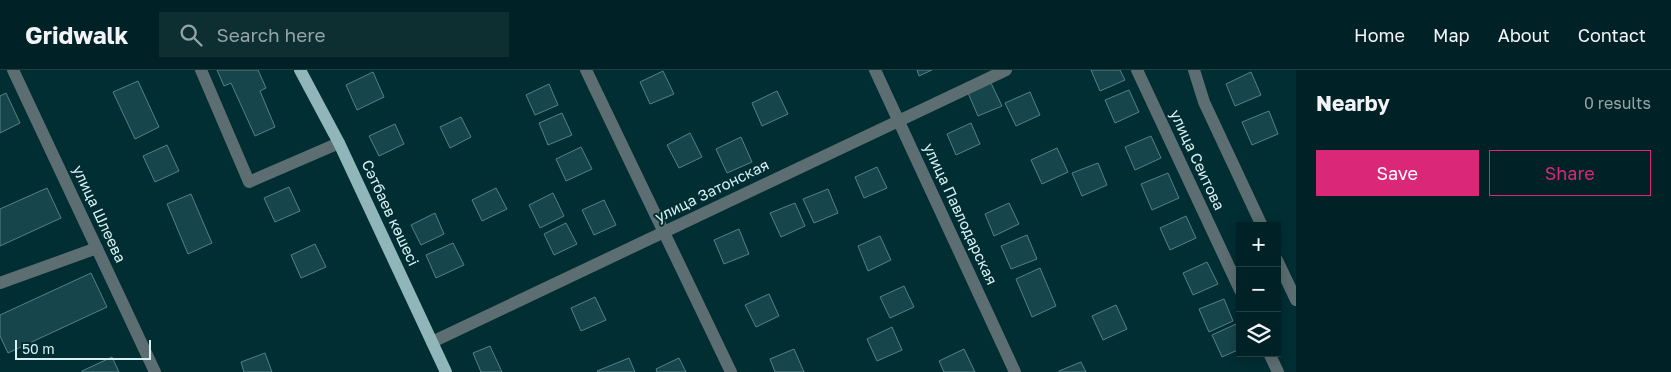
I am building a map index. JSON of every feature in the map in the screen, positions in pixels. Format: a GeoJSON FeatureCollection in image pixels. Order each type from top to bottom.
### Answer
{"type":"FeatureCollection","features":[{"type":"Feature","properties":{"kind":"main road","name":"Сәтбаев көшесі"},"geometry":{"type":"LineString","coordinates":[[300,70],[339,143],[446,372]]}},
{"type":"Feature","properties":{"kind":"street","name":"улица Шлеева"},"geometry":{"type":"LineString","coordinates":[[13,70],[155,372]]}},
{"type":"Feature","properties":{"kind":"street"},"geometry":{"type":"LineString","coordinates":[[201,70],[249,182],[339,143]]}},
{"type":"Feature","properties":{"kind":"street"},"geometry":{"type":"LineString","coordinates":[[586,70],[731,372]]}},
{"type":"Feature","properties":{"kind":"street","name":"улица Павлодарская"},"geometry":{"type":"LineString","coordinates":[[875,70],[1015,372]]}},
{"type":"Feature","properties":{"kind":"street","name":"улица Затонская"},"geometry":{"type":"LineString","coordinates":[[432,342],[1006,70]]}},
{"type":"Feature","properties":{"kind":"street","name":"улица Сеитова"},"geometry":{"type":"LineString","coordinates":[[1137,70],[1236,281]]}},
{"type":"Feature","properties":{"kind":"street","name":"улица Сеитова"},"geometry":{"type":"LineString","coordinates":[[1194,70],[1204,102],[1260,222]]}},
{"type":"Feature","properties":{"kind":"street"},"geometry":{"type":"LineString","coordinates":[[0,283],[97,248]]}},
{"type":"Feature","properties":{"kind":"street"},"geometry":{"type":"LineString","coordinates":[[1280,267],[1296,300]]}},
{"type":"Feature","properties":{"kind":"street"},"geometry":{"type":"LineString","coordinates":[[1271,357],[1278,372]]}},
{"type":"Feature","properties":{"kind":"building"},"geometry":{"type":"Polygon","coordinates":[[[217,70],[258,70],[266,88],[260,91],[275,127],[255,136],[231,83],[224,86],[217,70]]]}},
{"type":"Feature","properties":{"kind":"building"},"geometry":{"type":"Polygon","coordinates":[[[917,70],[932,70],[919,76],[917,70]]]}},
{"type":"Feature","properties":{"kind":"building"},"geometry":{"type":"Polygon","coordinates":[[[1091,70],[1120,70],[1125,80],[1100,91],[1091,70]]]}},
{"type":"Feature","properties":{"kind":"building"},"geometry":{"type":"Polygon","coordinates":[[[663,71],[674,94],[650,104],[640,82],[663,71]]]}},
{"type":"Feature","properties":{"kind":"building"},"geometry":{"type":"Polygon","coordinates":[[[373,72],[384,97],[357,110],[346,85],[373,72]]]}},
{"type":"Feature","properties":{"kind":"building"},"geometry":{"type":"Polygon","coordinates":[[[1251,72],[1261,95],[1235,106],[1226,84],[1251,72]]]}},
{"type":"Feature","properties":{"kind":"building"},"geometry":{"type":"Polygon","coordinates":[[[138,81],[159,127],[135,139],[113,92],[138,81]]]}},
{"type":"Feature","properties":{"kind":"building"},"geometry":{"type":"Polygon","coordinates":[[[991,83],[1002,106],[978,116],[968,93],[991,83]]]}},
{"type":"Feature","properties":{"kind":"building"},"geometry":{"type":"Polygon","coordinates":[[[549,84],[558,105],[535,115],[526,95],[549,84]]]}},
{"type":"Feature","properties":{"kind":"building"},"geometry":{"type":"Polygon","coordinates":[[[1129,90],[1139,112],[1115,123],[1105,100],[1129,90]]]}},
{"type":"Feature","properties":{"kind":"building"},"geometry":{"type":"Polygon","coordinates":[[[777,91],[788,114],[762,126],[752,103],[777,91]]]}},
{"type":"Feature","properties":{"kind":"building"},"geometry":{"type":"Polygon","coordinates":[[[1030,92],[1040,115],[1016,126],[1005,103],[1030,92]]]}},
{"type":"Feature","properties":{"kind":"building"},"geometry":{"type":"Polygon","coordinates":[[[6,93],[20,123],[0,133],[0,96],[6,93]]]}},
{"type":"Feature","properties":{"kind":"building"},"geometry":{"type":"Polygon","coordinates":[[[1269,111],[1278,134],[1252,145],[1242,122],[1269,111]]]}},
{"type":"Feature","properties":{"kind":"building"},"geometry":{"type":"Polygon","coordinates":[[[562,113],[572,135],[548,145],[539,123],[562,113]]]}},
{"type":"Feature","properties":{"kind":"building"},"geometry":{"type":"Polygon","coordinates":[[[461,117],[471,137],[450,148],[440,127],[461,117]]]}},
{"type":"Feature","properties":{"kind":"building"},"geometry":{"type":"Polygon","coordinates":[[[971,123],[980,144],[956,155],[947,134],[971,123]]]}},
{"type":"Feature","properties":{"kind":"building"},"geometry":{"type":"Polygon","coordinates":[[[395,124],[404,144],[379,156],[369,136],[395,124]]]}},
{"type":"Feature","properties":{"kind":"building"},"geometry":{"type":"Polygon","coordinates":[[[690,133],[702,157],[679,168],[667,145],[690,133]]]}},
{"type":"Feature","properties":{"kind":"building"},"geometry":{"type":"Polygon","coordinates":[[[1151,136],[1161,158],[1135,170],[1125,147],[1151,136]]]}},
{"type":"Feature","properties":{"kind":"building"},"geometry":{"type":"Polygon","coordinates":[[[741,137],[752,162],[727,173],[716,149],[741,137]]]}},
{"type":"Feature","properties":{"kind":"building"},"geometry":{"type":"Polygon","coordinates":[[[167,145],[179,171],[155,182],[143,156],[167,145]]]}},
{"type":"Feature","properties":{"kind":"building"},"geometry":{"type":"Polygon","coordinates":[[[581,147],[592,169],[566,181],[556,159],[581,147]]]}},
{"type":"Feature","properties":{"kind":"building"},"geometry":{"type":"Polygon","coordinates":[[[1057,148],[1068,172],[1042,184],[1031,160],[1057,148]]]}},
{"type":"Feature","properties":{"kind":"building"},"geometry":{"type":"Polygon","coordinates":[[[1098,163],[1107,185],[1082,196],[1072,173],[1098,163]]]}},
{"type":"Feature","properties":{"kind":"building"},"geometry":{"type":"Polygon","coordinates":[[[877,167],[887,188],[864,198],[855,177],[877,167]]]}},
{"type":"Feature","properties":{"kind":"building"},"geometry":{"type":"Polygon","coordinates":[[[1168,173],[1179,198],[1152,210],[1141,184],[1168,173]]]}},
{"type":"Feature","properties":{"kind":"building"},"geometry":{"type":"Polygon","coordinates":[[[289,187],[300,211],[275,222],[264,198],[289,187]]]}},
{"type":"Feature","properties":{"kind":"building"},"geometry":{"type":"Polygon","coordinates":[[[47,188],[61,218],[0,246],[0,209],[47,188]]]}},
{"type":"Feature","properties":{"kind":"building"},"geometry":{"type":"Polygon","coordinates":[[[496,188],[507,209],[482,221],[472,200],[496,188]]]}},
{"type":"Feature","properties":{"kind":"building"},"geometry":{"type":"Polygon","coordinates":[[[828,189],[838,213],[814,223],[803,199],[828,189]]]}},
{"type":"Feature","properties":{"kind":"building"},"geometry":{"type":"Polygon","coordinates":[[[553,193],[564,216],[540,228],[529,205],[553,193]]]}},
{"type":"Feature","properties":{"kind":"building"},"geometry":{"type":"Polygon","coordinates":[[[191,194],[212,243],[188,254],[167,204],[191,194]]]}},
{"type":"Feature","properties":{"kind":"building"},"geometry":{"type":"Polygon","coordinates":[[[604,200],[616,225],[594,235],[582,210],[604,200]]]}},
{"type":"Feature","properties":{"kind":"building"},"geometry":{"type":"Polygon","coordinates":[[[795,203],[805,226],[781,237],[770,213],[795,203]]]}},
{"type":"Feature","properties":{"kind":"building"},"geometry":{"type":"Polygon","coordinates":[[[1009,203],[1019,224],[994,236],[985,214],[1009,203]]]}},
{"type":"Feature","properties":{"kind":"building"},"geometry":{"type":"Polygon","coordinates":[[[435,213],[444,234],[421,245],[411,225],[435,213]]]}},
{"type":"Feature","properties":{"kind":"building"},"geometry":{"type":"Polygon","coordinates":[[[1186,216],[1196,238],[1170,250],[1160,228],[1186,216]]]}},
{"type":"Feature","properties":{"kind":"building"},"geometry":{"type":"Polygon","coordinates":[[[566,223],[577,244],[554,255],[544,234],[566,223]]]}},
{"type":"Feature","properties":{"kind":"building"},"geometry":{"type":"Polygon","coordinates":[[[739,229],[749,254],[724,264],[714,240],[739,229]]]}},
{"type":"Feature","properties":{"kind":"building"},"geometry":{"type":"Polygon","coordinates":[[[1027,235],[1037,259],[1011,269],[1001,246],[1027,235]]]}},
{"type":"Feature","properties":{"kind":"building"},"geometry":{"type":"Polygon","coordinates":[[[880,236],[891,260],[868,271],[858,246],[880,236]]]}},
{"type":"Feature","properties":{"kind":"building"},"geometry":{"type":"Polygon","coordinates":[[[453,243],[464,265],[436,278],[426,255],[453,243]]]}},
{"type":"Feature","properties":{"kind":"building"},"geometry":{"type":"Polygon","coordinates":[[[315,244],[326,267],[301,278],[291,255],[315,244]]]}},
{"type":"Feature","properties":{"kind":"building"},"geometry":{"type":"Polygon","coordinates":[[[1207,262],[1218,284],[1193,295],[1183,273],[1207,262]]]}},
{"type":"Feature","properties":{"kind":"building"},"geometry":{"type":"Polygon","coordinates":[[[1040,268],[1056,306],[1032,317],[1016,279],[1040,268]]]}},
{"type":"Feature","properties":{"kind":"building"},"geometry":{"type":"Polygon","coordinates":[[[91,273],[107,307],[8,353],[0,336],[0,315],[91,273]]]}},
{"type":"Feature","properties":{"kind":"building"},"geometry":{"type":"Polygon","coordinates":[[[904,286],[914,307],[890,318],[880,297],[904,286]]]}},
{"type":"Feature","properties":{"kind":"building"},"geometry":{"type":"Polygon","coordinates":[[[769,294],[779,316],[756,327],[745,305],[769,294]]]}},
{"type":"Feature","properties":{"kind":"building"},"geometry":{"type":"Polygon","coordinates":[[[595,297],[606,320],[581,331],[571,308],[595,297]]]}},
{"type":"Feature","properties":{"kind":"building"},"geometry":{"type":"Polygon","coordinates":[[[1224,299],[1233,321],[1209,332],[1199,309],[1224,299]]]}},
{"type":"Feature","properties":{"kind":"building"},"geometry":{"type":"Polygon","coordinates":[[[1116,305],[1127,329],[1103,340],[1092,316],[1116,305]]]}},
{"type":"Feature","properties":{"kind":"building"},"geometry":{"type":"Polygon","coordinates":[[[1236,324],[1236,351],[1222,357],[1212,335],[1236,324]]]}},
{"type":"Feature","properties":{"kind":"building"},"geometry":{"type":"Polygon","coordinates":[[[892,327],[902,350],[877,361],[867,339],[892,327]]]}},
{"type":"Feature","properties":{"kind":"building"},"geometry":{"type":"Polygon","coordinates":[[[490,346],[502,372],[481,372],[473,353],[490,346]]]}},
{"type":"Feature","properties":{"kind":"building"},"geometry":{"type":"Polygon","coordinates":[[[794,349],[804,372],[775,372],[770,359],[794,349]]]}},
{"type":"Feature","properties":{"kind":"building"},"geometry":{"type":"Polygon","coordinates":[[[964,349],[975,372],[944,372],[939,361],[964,349]]]}},
{"type":"Feature","properties":{"kind":"building"},"geometry":{"type":"Polygon","coordinates":[[[265,353],[272,372],[244,372],[241,362],[265,353]]]}},
{"type":"Feature","properties":{"kind":"building"},"geometry":{"type":"Polygon","coordinates":[[[112,357],[119,372],[82,372],[82,371],[112,357]]]}},
{"type":"Feature","properties":{"kind":"building"},"geometry":{"type":"Polygon","coordinates":[[[629,358],[635,372],[597,371],[629,358]]]}},
{"type":"Feature","properties":{"kind":"building"},"geometry":{"type":"Polygon","coordinates":[[[679,358],[686,372],[657,372],[656,369],[679,358]]]}},
{"type":"Feature","properties":{"kind":"building"},"geometry":{"type":"Polygon","coordinates":[[[1081,362],[1086,372],[1059,372],[1059,371],[1081,362]]]}}]}
